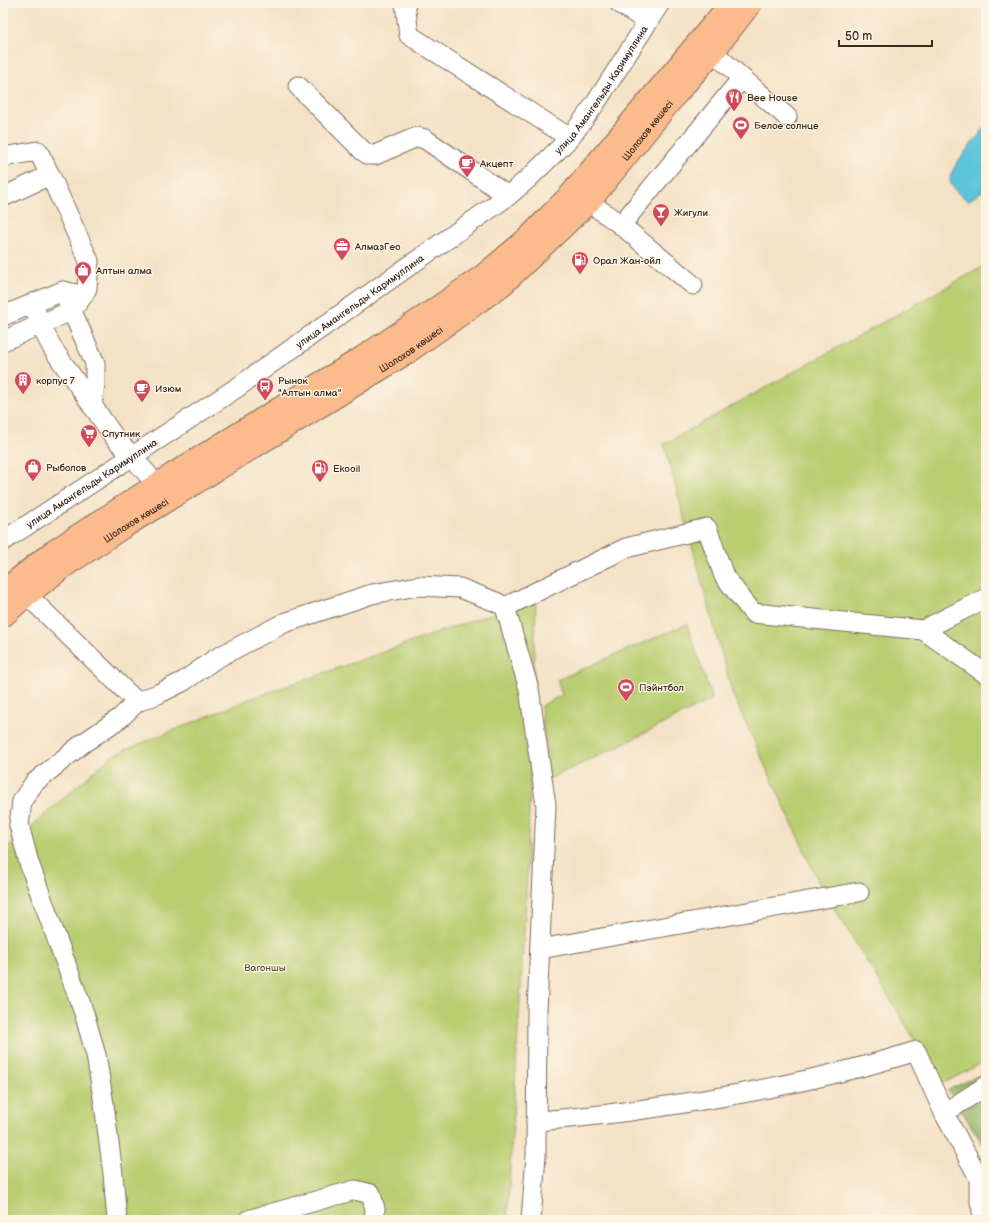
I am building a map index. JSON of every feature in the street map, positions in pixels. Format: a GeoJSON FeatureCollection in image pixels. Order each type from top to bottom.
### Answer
{"type":"FeatureCollection","features":[{"type":"Feature","properties":{"kind":"highway","name":"Шолохов көшесі"},"geometry":{"type":"LineString","coordinates":[[3,616],[27,595],[162,492],[484,275],[529,237],[570,195],[731,3]]}},
{"type":"Feature","properties":{"kind":"highway","name":"Шолохов көшесі"},"geometry":{"type":"LineString","coordinates":[[3,591],[51,553],[162,492],[405,354],[502,285],[590,202],[678,92],[713,52],[751,3]]}},
{"type":"Feature","properties":{"kind":"street"},"geometry":{"type":"LineString","coordinates":[[405,3],[409,35],[570,138]]}},
{"type":"Feature","properties":{"kind":"street"},"geometry":{"type":"LineString","coordinates":[[619,3],[648,22]]}},
{"type":"Feature","properties":{"kind":"street","name":"улица Амангельды Каримуллина"},"geometry":{"type":"LineString","coordinates":[[3,541],[238,387],[508,196],[570,138],[595,104],[660,3]]}},
{"type":"Feature","properties":{"kind":"street"},"geometry":{"type":"LineString","coordinates":[[713,52],[787,117]]}},
{"type":"Feature","properties":{"kind":"street"},"geometry":{"type":"LineString","coordinates":[[621,225],[742,78]]}},
{"type":"Feature","properties":{"kind":"street"},"geometry":{"type":"LineString","coordinates":[[298,86],[363,151],[369,155],[375,155],[417,137],[425,139],[508,196]]}},
{"type":"Feature","properties":{"kind":"street"},"geometry":{"type":"LineString","coordinates":[[3,158],[38,151],[50,174],[89,262],[87,288],[77,303],[40,324],[3,341]]}},
{"type":"Feature","properties":{"kind":"street"},"geometry":{"type":"LineString","coordinates":[[3,196],[50,174]]}},
{"type":"Feature","properties":{"kind":"street"},"geometry":{"type":"LineString","coordinates":[[590,202],[621,225],[693,285]]}},
{"type":"Feature","properties":{"kind":"street"},"geometry":{"type":"LineString","coordinates":[[3,316],[63,291],[77,303],[95,363],[96,384],[92,406]]}},
{"type":"Feature","properties":{"kind":"street"},"geometry":{"type":"LineString","coordinates":[[33,303],[40,324],[53,350],[115,438],[162,492]]}},
{"type":"Feature","properties":{"kind":"street"},"geometry":{"type":"LineString","coordinates":[[505,608],[626,548],[707,528],[724,576],[753,613],[923,630],[986,674]]}},
{"type":"Feature","properties":{"kind":"street"},"geometry":{"type":"LineString","coordinates":[[117,1220],[109,1143],[96,1055],[84,1013],[29,863],[19,825],[22,801],[34,783],[82,744],[120,718],[137,702],[158,694],[184,681],[215,659],[284,623],[372,594],[418,586],[460,588],[496,602],[505,608],[529,689],[546,804],[537,1011],[536,1156],[532,1220]]}},
{"type":"Feature","properties":{"kind":"street"},"geometry":{"type":"LineString","coordinates":[[27,595],[137,702]]}},
{"type":"Feature","properties":{"kind":"street"},"geometry":{"type":"LineString","coordinates":[[923,630],[986,598]]}},
{"type":"Feature","properties":{"kind":"street"},"geometry":{"type":"LineString","coordinates":[[540,949],[859,892]]}},
{"type":"Feature","properties":{"kind":"street"},"geometry":{"type":"LineString","coordinates":[[536,1120],[577,1118],[642,1110],[719,1097],[840,1073],[916,1051],[944,1113],[979,1178],[979,1197],[984,1220]]}},
{"type":"Feature","properties":{"kind":"street"},"geometry":{"type":"LineString","coordinates":[[944,1113],[986,1086]]}},
{"type":"Feature","properties":{"kind":"street"},"geometry":{"type":"LineString","coordinates":[[248,1220],[355,1190],[371,1194],[375,1209],[374,1220]]}},
{"type":"Feature","properties":{"kind":"green space"},"geometry":{"type":"Polygon","coordinates":[[[986,265],[986,1061],[942,1084],[820,885],[733,695],[664,444],[986,265]]]}},
{"type":"Feature","properties":{"kind":"green space","name":"Вагоншы"},"geometry":{"type":"Polygon","coordinates":[[[536,598],[526,898],[507,1220],[3,1220],[3,851],[113,755],[250,699],[536,598]]]}},
{"type":"Feature","properties":{"kind":"green space","name":"Пэйнтбол"},"geometry":{"type":"Polygon","coordinates":[[[687,624],[712,699],[549,779],[541,706],[562,695],[557,680],[687,624]]]}},
{"type":"Feature","properties":{"kind":"green space"},"geometry":{"type":"Polygon","coordinates":[[[986,1072],[986,1149],[948,1090],[986,1072]]]}},
{"type":"Feature","properties":{"kind":"water"},"geometry":{"type":"Polygon","coordinates":[[[986,126],[986,186],[981,192],[968,201],[952,187],[950,180],[951,175],[959,161],[986,126]]]}},
{"type":"Feature","properties":{"kind":"place","name":"Bee House"},"geometry":{"type":"Point","coordinates":[734,112]}},
{"type":"Feature","properties":{"kind":"place","name":"Белое солнце"},"geometry":{"type":"Point","coordinates":[741,140]}},
{"type":"Feature","properties":{"kind":"place","name":"Акцепт"},"geometry":{"type":"Point","coordinates":[467,178]}},
{"type":"Feature","properties":{"kind":"place","name":"Жигули"},"geometry":{"type":"Point","coordinates":[661,227]}},
{"type":"Feature","properties":{"kind":"place","name":"АлмазГео"},"geometry":{"type":"Point","coordinates":[342,261]}},
{"type":"Feature","properties":{"kind":"place","name":"Орал Жан-ойл"},"geometry":{"type":"Point","coordinates":[580,275]}},
{"type":"Feature","properties":{"kind":"place","name":"Алтын алма"},"geometry":{"type":"Point","coordinates":[83,285]}},
{"type":"Feature","properties":{"kind":"place","name":"корпус 7"},"geometry":{"type":"Point","coordinates":[23,395]}},
{"type":"Feature","properties":{"kind":"place","name":"Рынок \"Алтын алма\""},"geometry":{"type":"Point","coordinates":[265,401]}},
{"type":"Feature","properties":{"kind":"place","name":"Изюм"},"geometry":{"type":"Point","coordinates":[142,403]}},
{"type":"Feature","properties":{"kind":"place","name":"Спутник"},"geometry":{"type":"Point","coordinates":[89,448]}},
{"type":"Feature","properties":{"kind":"place","name":"Рыболов"},"geometry":{"type":"Point","coordinates":[33,482]}},
{"type":"Feature","properties":{"kind":"place","name":"Ekooil"},"geometry":{"type":"Point","coordinates":[320,483]}},
{"type":"Feature","properties":{"kind":"place","name":"Пэйнтбол"},"geometry":{"type":"Point","coordinates":[626,702]}}]}
